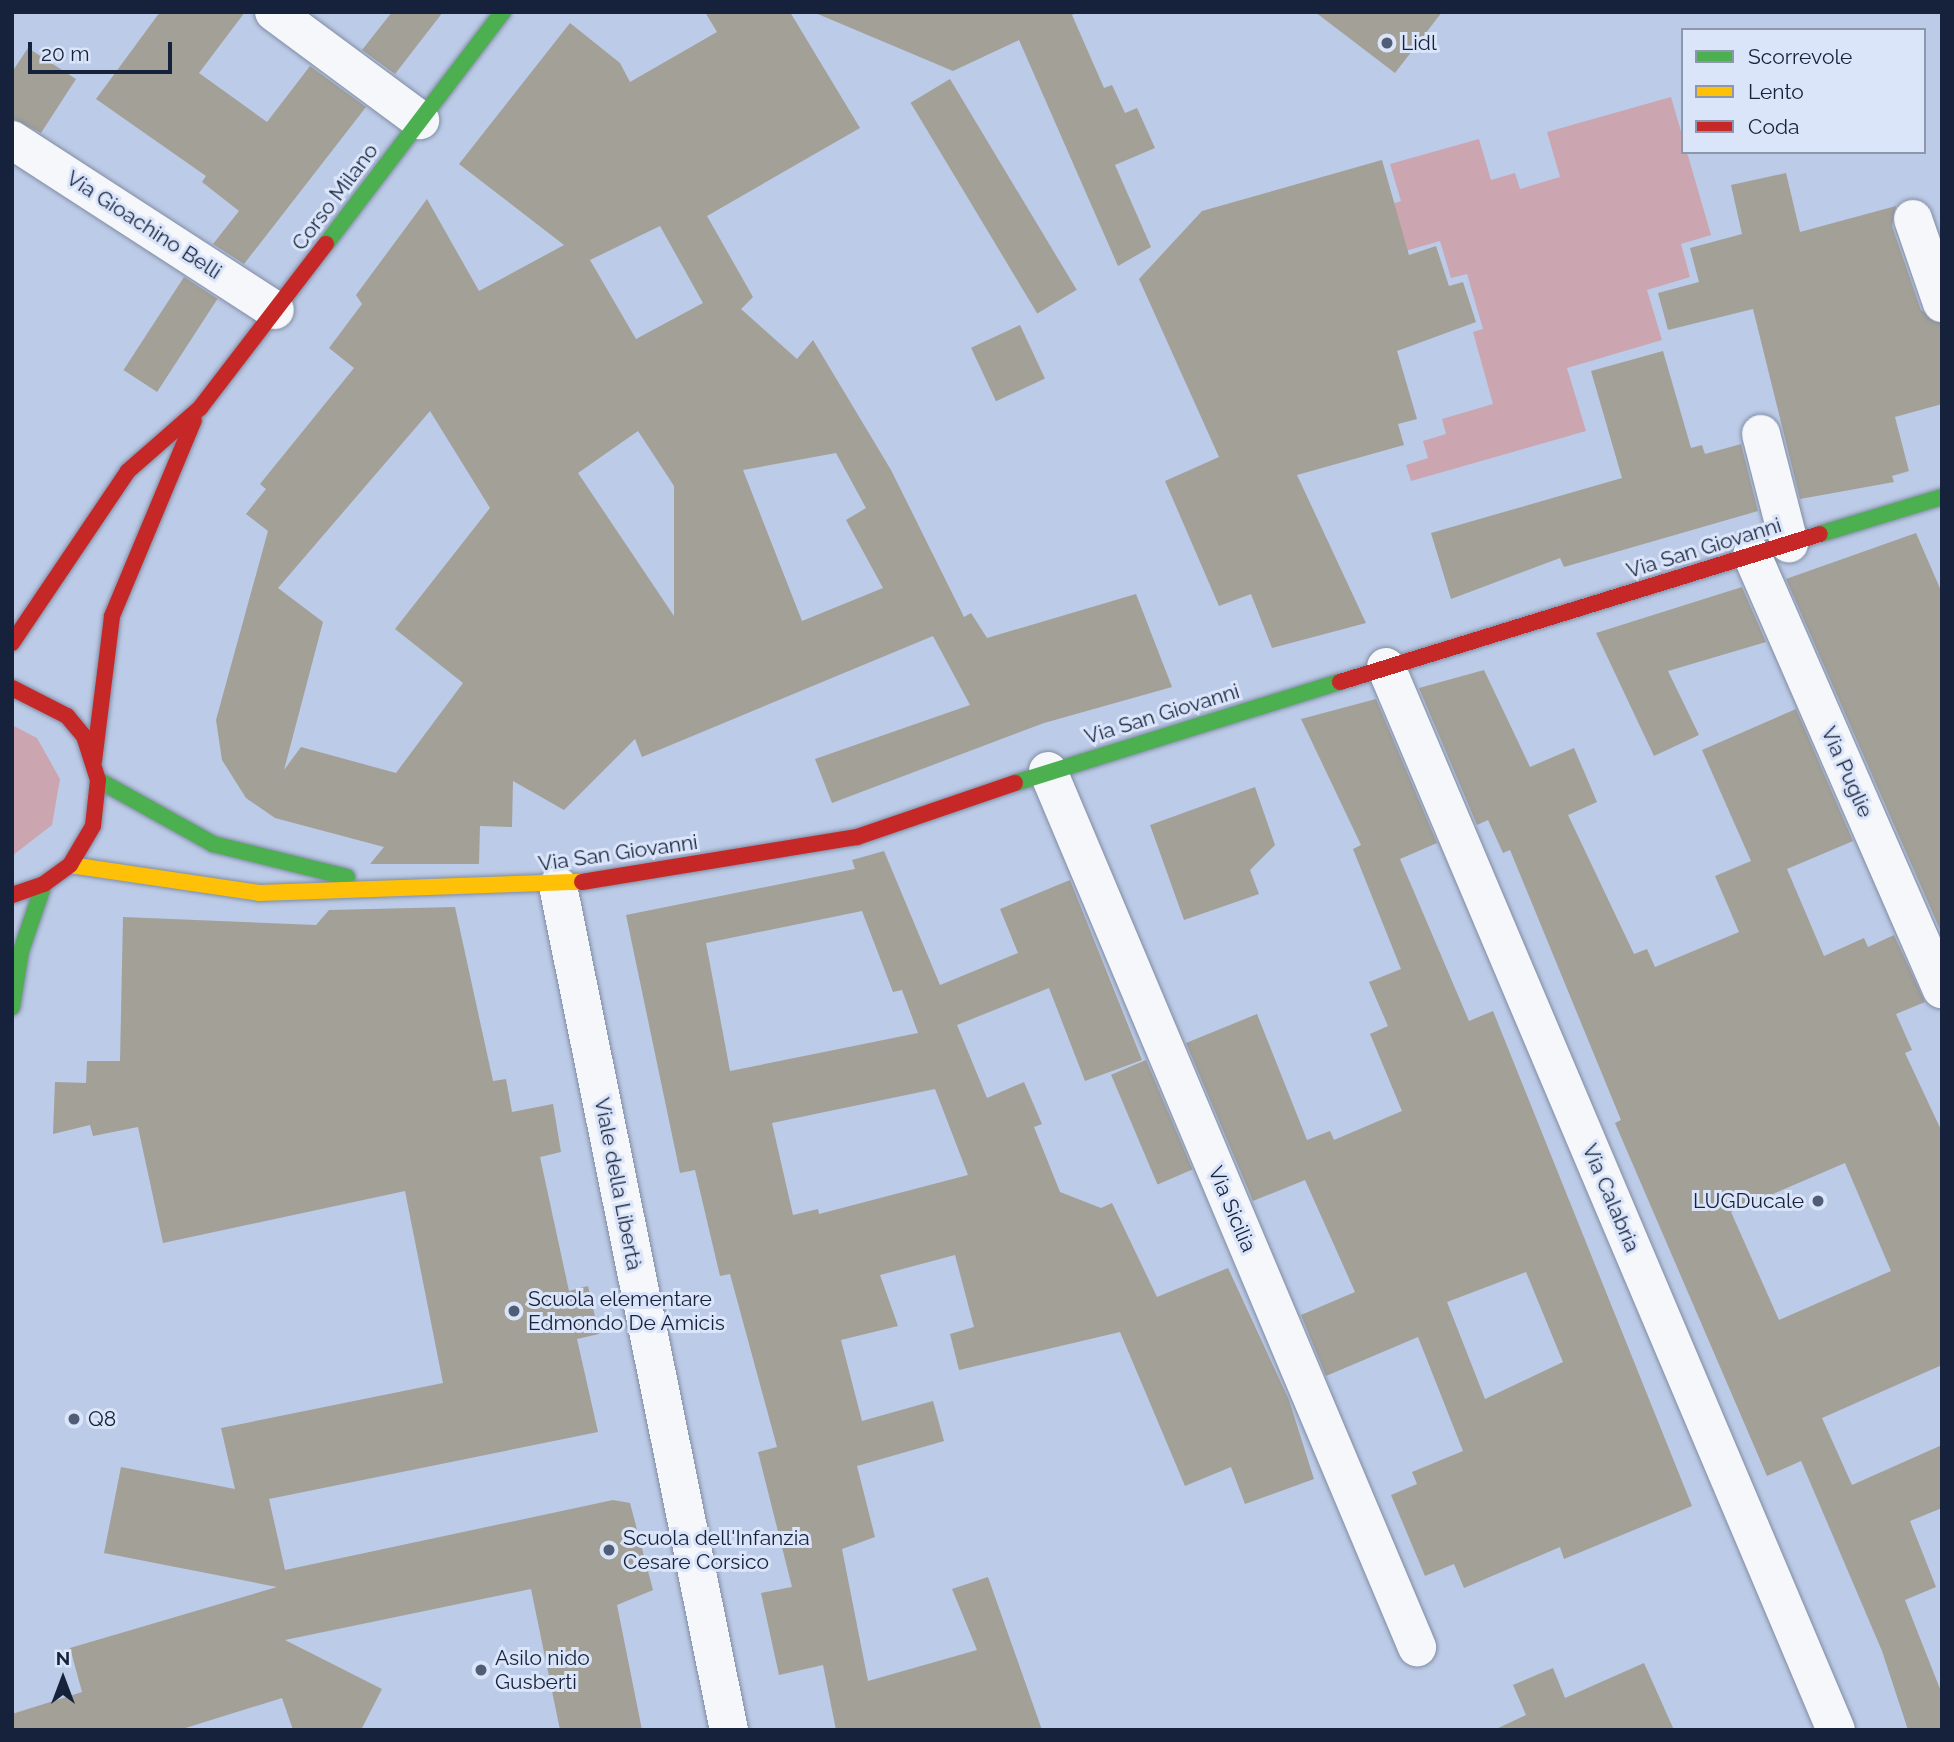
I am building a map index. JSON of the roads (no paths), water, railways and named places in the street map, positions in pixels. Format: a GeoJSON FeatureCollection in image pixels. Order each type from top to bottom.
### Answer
{"type":"FeatureCollection","features":[{"type":"Feature","properties":{"kind":"street"},"geometry":{"type":"LineString","coordinates":[[274,12],[420,121]]}},
{"type":"Feature","properties":{"kind":"street","name":"Corso Milano"},"geometry":{"type":"LineString","coordinates":[[12,643],[128,471],[200,408],[503,12]]}},
{"type":"Feature","properties":{"kind":"street","name":"Via Gioachino Belli"},"geometry":{"type":"LineString","coordinates":[[12,140],[275,310]]}},
{"type":"Feature","properties":{"kind":"street"},"geometry":{"type":"LineString","coordinates":[[1913,219],[1942,303]]}},
{"type":"Feature","properties":{"kind":"street","name":"Corso Milano"},"geometry":{"type":"LineString","coordinates":[[94,761],[112,616],[200,408]]}},
{"type":"Feature","properties":{"kind":"street"},"geometry":{"type":"LineString","coordinates":[[1761,434],[1789,544]]}},
{"type":"Feature","properties":{"kind":"street","name":"Via San Giovanni"},"geometry":{"type":"LineString","coordinates":[[70,864],[259,893],[380,885],[558,886],[857,837],[1048,771],[1942,497]]}},
{"type":"Feature","properties":{"kind":"street","name":"Via Puglie"},"geometry":{"type":"LineString","coordinates":[[1752,555],[1942,989]]}},
{"type":"Feature","properties":{"kind":"street","name":"Via Calabria"},"geometry":{"type":"LineString","coordinates":[[1386,667],[1836,1730]]}},
{"type":"Feature","properties":{"kind":"street"},"geometry":{"type":"LineString","coordinates":[[12,688],[67,716],[94,761],[98,780],[93,825],[70,864],[44,884],[12,895]]}},
{"type":"Feature","properties":{"kind":"street","name":"Via Sicilia"},"geometry":{"type":"LineString","coordinates":[[1048,771],[1417,1647]]}},
{"type":"Feature","properties":{"kind":"street","name":"Via San Giovanni"},"geometry":{"type":"LineString","coordinates":[[98,780],[213,844],[380,885]]}},
{"type":"Feature","properties":{"kind":"street"},"geometry":{"type":"LineString","coordinates":[[12,1007],[21,951],[44,884]]}},
{"type":"Feature","properties":{"kind":"street","name":"Viale della Libertà"},"geometry":{"type":"LineString","coordinates":[[558,886],[729,1730]]}},
{"type":"Feature","properties":{"kind":"place","name":"Lidl"},"geometry":{"type":"Point","coordinates":[1387,43]}},
{"type":"Feature","properties":{"kind":"place","name":"LUGDucale"},"geometry":{"type":"Point","coordinates":[1818,1201]}},
{"type":"Feature","properties":{"kind":"place","name":"Scuola elementare Edmondo De Amicis"},"geometry":{"type":"Point","coordinates":[514,1311]}},
{"type":"Feature","properties":{"kind":"place","name":"Q8"},"geometry":{"type":"Point","coordinates":[74,1419]}},
{"type":"Feature","properties":{"kind":"place","name":"Scuola dell'Infanzia Cesare Corsico"},"geometry":{"type":"Point","coordinates":[609,1550]}},
{"type":"Feature","properties":{"kind":"place","name":"Asilo nido Gusberti"},"geometry":{"type":"Point","coordinates":[481,1670]}}]}
